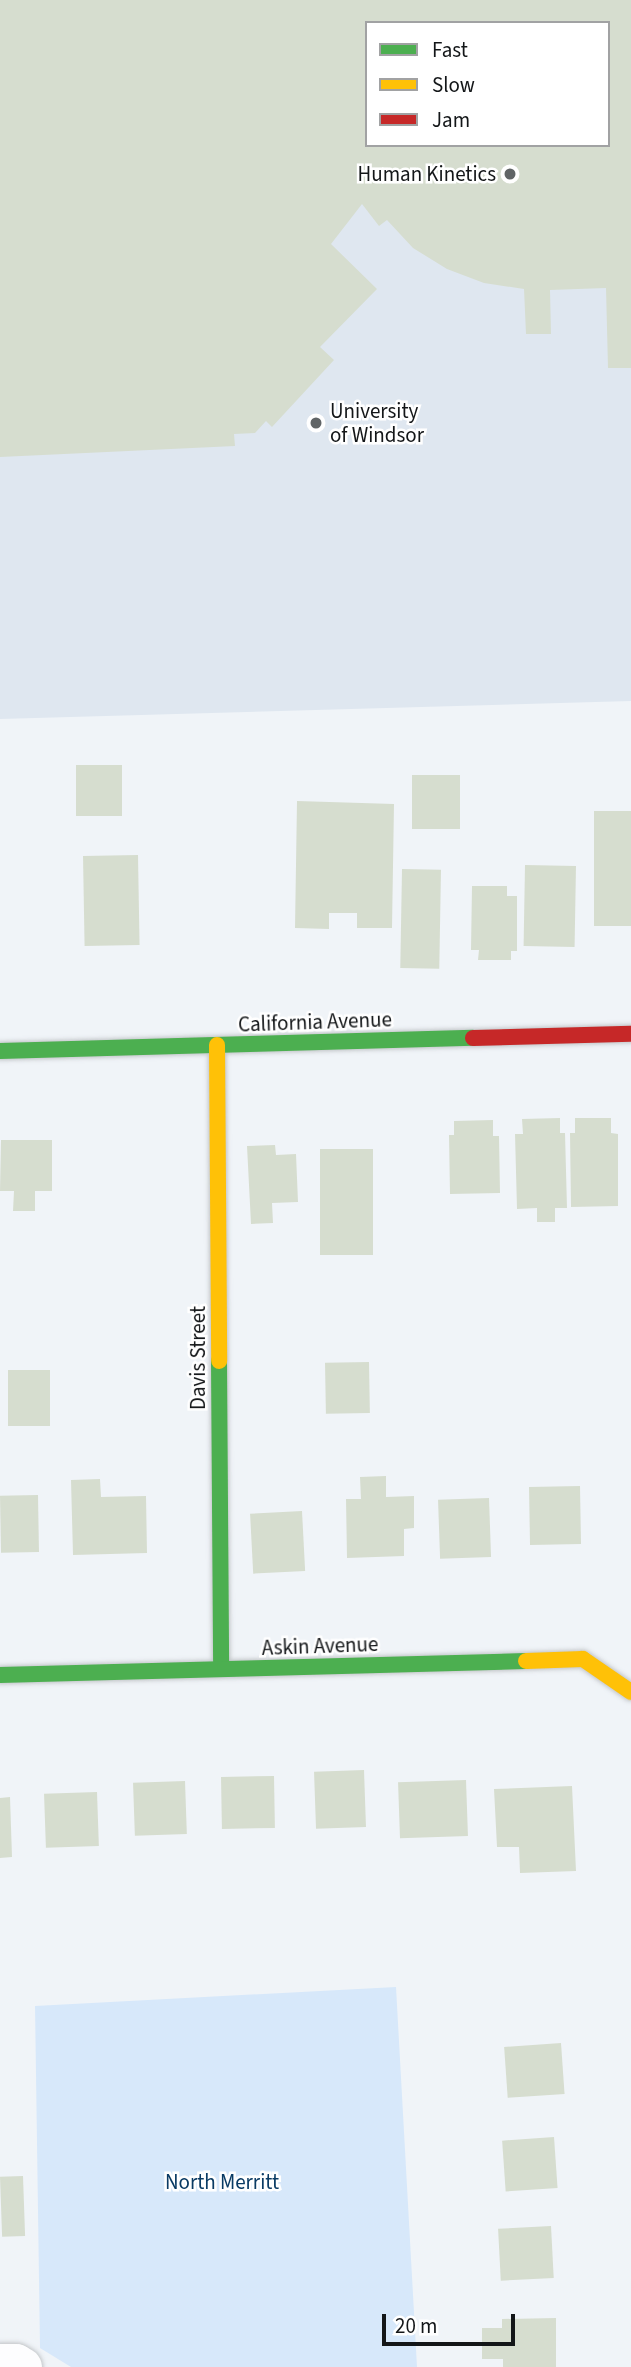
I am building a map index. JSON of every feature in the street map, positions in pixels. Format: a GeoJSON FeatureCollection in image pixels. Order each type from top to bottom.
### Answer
{"type":"FeatureCollection","features":[{"type":"Feature","properties":{"kind":"street","name":"California Avenue"},"geometry":{"type":"LineString","coordinates":[[0,1051],[631,1034]]}},
{"type":"Feature","properties":{"kind":"street","name":"Davis Street"},"geometry":{"type":"LineString","coordinates":[[217,1045],[221,1670]]}},
{"type":"Feature","properties":{"kind":"street","name":"Askin Avenue"},"geometry":{"type":"LineString","coordinates":[[0,1675],[583,1660],[631,1692]]}},
{"type":"Feature","properties":{"kind":"street"},"geometry":{"type":"LineString","coordinates":[[0,2363],[16,2363],[23,2367]]}},
{"type":"Feature","properties":{"kind":"shaded area","name":"University of Windsor"},"geometry":{"type":"Polygon","coordinates":[[[0,0],[631,0],[631,701],[0,719],[0,0]]]}},
{"type":"Feature","properties":{"kind":"green space","name":"North Merritt"},"geometry":{"type":"Polygon","coordinates":[[[396,1987],[417,2367],[71,2367],[40,2348],[35,2006],[396,1987]]]}},
{"type":"Feature","properties":{"kind":"building"},"geometry":{"type":"Polygon","coordinates":[[[0,0],[631,0],[631,368],[608,368],[606,288],[550,290],[551,334],[526,334],[524,289],[484,283],[447,269],[413,248],[387,220],[379,226],[362,204],[331,244],[377,289],[320,347],[334,360],[272,427],[266,421],[255,433],[234,434],[235,446],[0,457],[0,0]]]}},
{"type":"Feature","properties":{"kind":"building"},"geometry":{"type":"Polygon","coordinates":[[[76,765],[122,765],[122,816],[76,816],[76,765]]]}},
{"type":"Feature","properties":{"kind":"building"},"geometry":{"type":"Polygon","coordinates":[[[412,775],[460,775],[460,829],[412,829],[412,775]]]}},
{"type":"Feature","properties":{"kind":"building"},"geometry":{"type":"Polygon","coordinates":[[[297,801],[394,804],[392,928],[357,928],[357,913],[329,913],[329,929],[295,928],[297,801]]]}},
{"type":"Feature","properties":{"kind":"building"},"geometry":{"type":"Polygon","coordinates":[[[594,811],[631,811],[631,926],[594,926],[594,811]]]}},
{"type":"Feature","properties":{"kind":"building"},"geometry":{"type":"Polygon","coordinates":[[[138,855],[140,945],[85,946],[83,856],[138,855]]]}},
{"type":"Feature","properties":{"kind":"building"},"geometry":{"type":"Polygon","coordinates":[[[525,865],[576,866],[575,947],[524,946],[525,865]]]}},
{"type":"Feature","properties":{"kind":"building"},"geometry":{"type":"Polygon","coordinates":[[[402,869],[441,870],[439,969],[400,968],[402,869]]]}},
{"type":"Feature","properties":{"kind":"building"},"geometry":{"type":"Polygon","coordinates":[[[472,886],[507,886],[507,896],[517,896],[517,951],[511,951],[511,960],[478,960],[479,950],[471,950],[472,886]]]}},
{"type":"Feature","properties":{"kind":"building"},"geometry":{"type":"Polygon","coordinates":[[[560,1118],[560,1133],[565,1133],[567,1208],[555,1208],[555,1222],[537,1222],[537,1208],[517,1209],[515,1134],[523,1134],[522,1119],[560,1118]]]}},
{"type":"Feature","properties":{"kind":"building"},"geometry":{"type":"Polygon","coordinates":[[[575,1118],[611,1118],[611,1133],[618,1134],[618,1206],[571,1207],[570,1133],[575,1133],[575,1118]]]}},
{"type":"Feature","properties":{"kind":"building"},"geometry":{"type":"Polygon","coordinates":[[[493,1120],[493,1136],[499,1136],[500,1193],[450,1194],[449,1135],[454,1135],[454,1121],[493,1120]]]}},
{"type":"Feature","properties":{"kind":"building"},"geometry":{"type":"Polygon","coordinates":[[[1,1140],[52,1140],[52,1191],[35,1191],[35,1211],[13,1211],[14,1191],[0,1191],[1,1140]]]}},
{"type":"Feature","properties":{"kind":"building"},"geometry":{"type":"Polygon","coordinates":[[[275,1145],[276,1155],[296,1154],[298,1202],[272,1203],[273,1223],[251,1224],[247,1146],[275,1145]]]}},
{"type":"Feature","properties":{"kind":"building"},"geometry":{"type":"Polygon","coordinates":[[[320,1149],[373,1149],[373,1255],[320,1255],[320,1149]]]}},
{"type":"Feature","properties":{"kind":"building"},"geometry":{"type":"Polygon","coordinates":[[[369,1362],[370,1413],[326,1414],[325,1363],[369,1362]]]}},
{"type":"Feature","properties":{"kind":"building"},"geometry":{"type":"Polygon","coordinates":[[[8,1370],[50,1370],[50,1426],[8,1426],[8,1370]]]}},
{"type":"Feature","properties":{"kind":"building"},"geometry":{"type":"Polygon","coordinates":[[[386,1476],[386,1497],[414,1496],[414,1528],[404,1529],[404,1556],[347,1558],[346,1499],[361,1499],[360,1477],[386,1476]]]}},
{"type":"Feature","properties":{"kind":"building"},"geometry":{"type":"Polygon","coordinates":[[[100,1479],[101,1497],[146,1496],[147,1553],[73,1555],[71,1480],[100,1479]]]}},
{"type":"Feature","properties":{"kind":"building"},"geometry":{"type":"Polygon","coordinates":[[[580,1486],[581,1544],[530,1545],[529,1487],[580,1486]]]}},
{"type":"Feature","properties":{"kind":"building"},"geometry":{"type":"Polygon","coordinates":[[[38,1495],[39,1552],[1,1553],[0,1496],[38,1495]]]}},
{"type":"Feature","properties":{"kind":"building"},"geometry":{"type":"Polygon","coordinates":[[[489,1498],[491,1557],[440,1559],[438,1500],[489,1498]]]}},
{"type":"Feature","properties":{"kind":"building"},"geometry":{"type":"Polygon","coordinates":[[[302,1511],[305,1571],[253,1574],[250,1514],[302,1511]]]}},
{"type":"Feature","properties":{"kind":"building"},"geometry":{"type":"Polygon","coordinates":[[[364,1770],[366,1827],[316,1829],[314,1772],[364,1770]]]}},
{"type":"Feature","properties":{"kind":"building"},"geometry":{"type":"Polygon","coordinates":[[[274,1776],[275,1828],[222,1829],[221,1777],[274,1776]]]}},
{"type":"Feature","properties":{"kind":"building"},"geometry":{"type":"Polygon","coordinates":[[[466,1780],[468,1836],[400,1838],[398,1782],[466,1780]]]}},
{"type":"Feature","properties":{"kind":"building"},"geometry":{"type":"Polygon","coordinates":[[[185,1781],[187,1834],[135,1836],[133,1783],[185,1781]]]}},
{"type":"Feature","properties":{"kind":"building"},"geometry":{"type":"Polygon","coordinates":[[[572,1786],[576,1871],[520,1873],[519,1847],[497,1847],[494,1789],[572,1786]]]}},
{"type":"Feature","properties":{"kind":"building"},"geometry":{"type":"Polygon","coordinates":[[[97,1792],[99,1846],[46,1848],[44,1794],[97,1792]]]}},
{"type":"Feature","properties":{"kind":"building"},"geometry":{"type":"Polygon","coordinates":[[[10,1797],[12,1857],[0,1858],[0,1798],[10,1797]]]}},
{"type":"Feature","properties":{"kind":"building"},"geometry":{"type":"Polygon","coordinates":[[[561,2043],[565,2094],[508,2098],[504,2047],[561,2043]]]}},
{"type":"Feature","properties":{"kind":"building"},"geometry":{"type":"Polygon","coordinates":[[[554,2137],[558,2188],[506,2192],[502,2141],[554,2137]]]}},
{"type":"Feature","properties":{"kind":"building"},"geometry":{"type":"Polygon","coordinates":[[[23,2176],[25,2236],[2,2237],[0,2177],[23,2176]]]}},
{"type":"Feature","properties":{"kind":"building"},"geometry":{"type":"Polygon","coordinates":[[[551,2226],[554,2278],[501,2281],[498,2229],[551,2226]]]}},
{"type":"Feature","properties":{"kind":"building"},"geometry":{"type":"Polygon","coordinates":[[[556,2318],[556,2367],[503,2367],[503,2359],[482,2359],[482,2328],[502,2328],[502,2319],[556,2318]]]}},
{"type":"Feature","properties":{"kind":"traffic: fast"},"geometry":{"type":"LineString","coordinates":[[0,1051],[473,1038]]}},
{"type":"Feature","properties":{"kind":"traffic: fast"},"geometry":{"type":"LineString","coordinates":[[219,1361],[221,1669]]}},
{"type":"Feature","properties":{"kind":"traffic: fast"},"geometry":{"type":"LineString","coordinates":[[0,1675],[526,1661]]}},
{"type":"Feature","properties":{"kind":"traffic: slow"},"geometry":{"type":"LineString","coordinates":[[217,1045],[219,1361]]}},
{"type":"Feature","properties":{"kind":"traffic: slow"},"geometry":{"type":"LineString","coordinates":[[526,1661],[583,1659],[631,1692]]}},
{"type":"Feature","properties":{"kind":"traffic: jam"},"geometry":{"type":"LineString","coordinates":[[473,1038],[631,1034]]}},
{"type":"Feature","properties":{"kind":"place","name":"Human Kinetics"},"geometry":{"type":"Point","coordinates":[510,174]}},
{"type":"Feature","properties":{"kind":"place","name":"University of Windsor"},"geometry":{"type":"Point","coordinates":[316,423]}}]}
